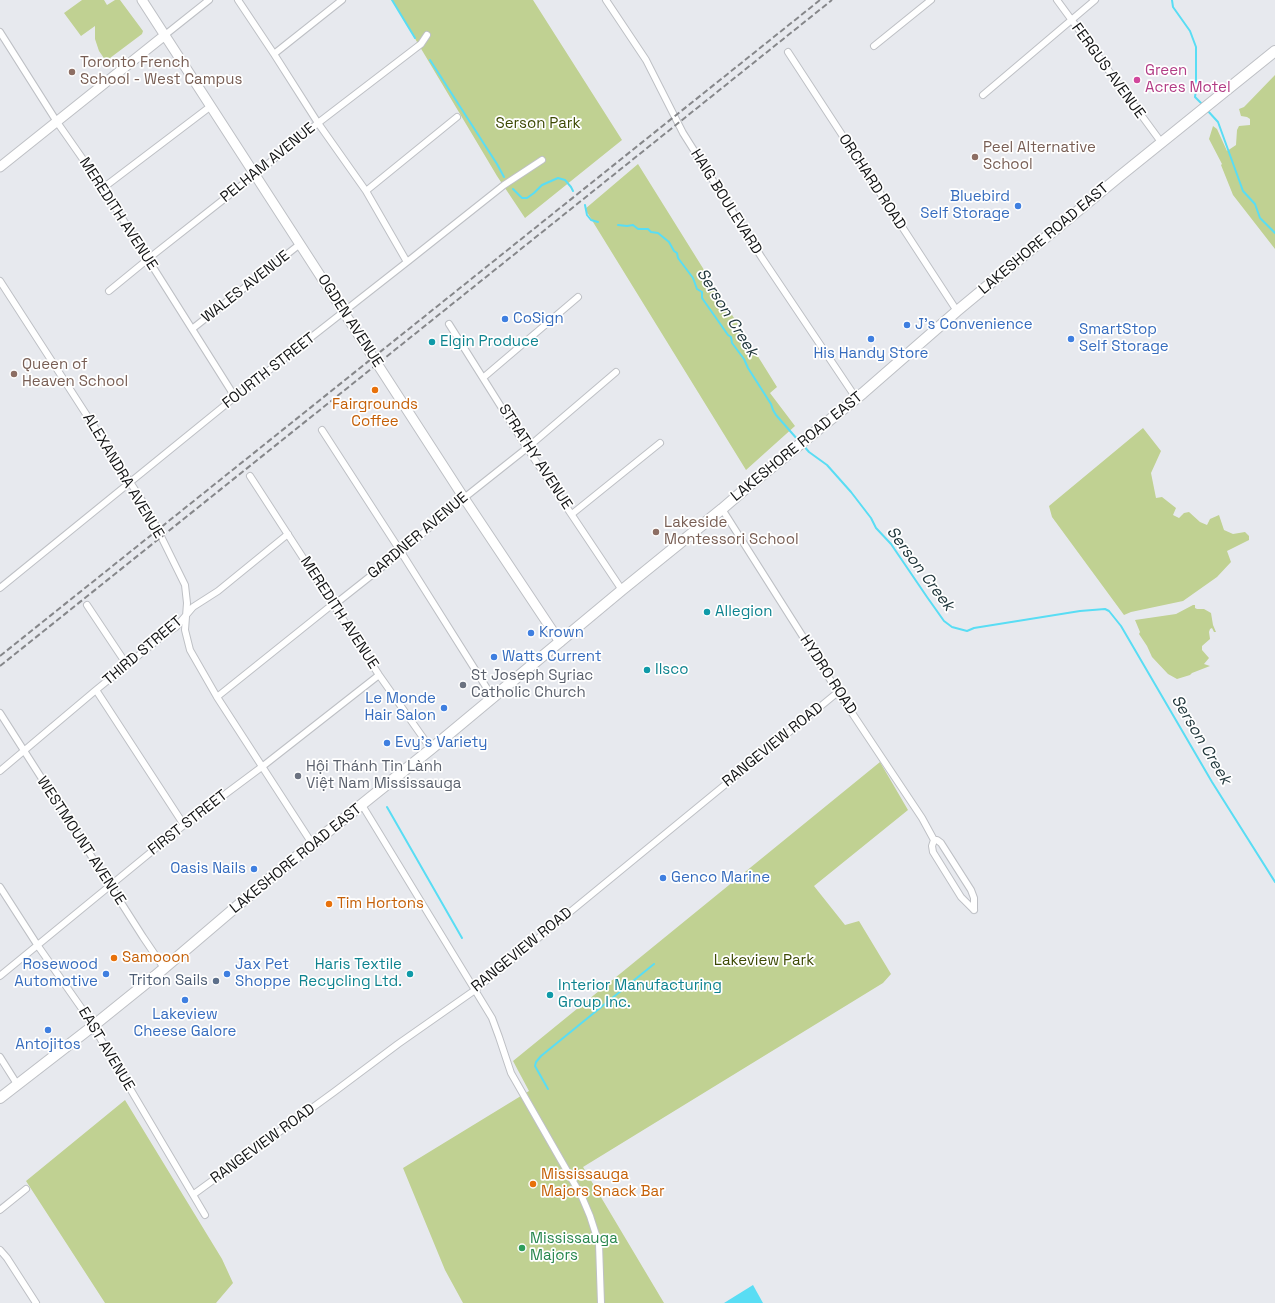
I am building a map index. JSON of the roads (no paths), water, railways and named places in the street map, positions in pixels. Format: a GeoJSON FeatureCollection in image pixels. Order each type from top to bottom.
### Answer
{"type":"FeatureCollection","features":[{"type":"Feature","properties":{"kind":"main road","name":"LAKESHORE ROAD EAST"},"geometry":{"type":"LineString","coordinates":[[0,1098],[93,1026],[270,878],[431,749],[622,590],[798,447],[957,311],[1160,142],[1202,110],[1275,50]]}},
{"type":"Feature","properties":{"kind":"street","name":"OGDEN AVENUE"},"geometry":{"type":"LineString","coordinates":[[142,0],[464,498],[560,642]]}},
{"type":"Feature","properties":{"kind":"street"},"geometry":{"type":"LineString","coordinates":[[0,167],[209,0]]}},
{"type":"Feature","properties":{"kind":"street"},"geometry":{"type":"LineString","coordinates":[[238,0],[318,123],[366,191],[407,262]]}},
{"type":"Feature","properties":{"kind":"street"},"geometry":{"type":"LineString","coordinates":[[274,54],[342,0]]}},
{"type":"Feature","properties":{"kind":"street","name":"HAIG BOULEVARD"},"geometry":{"type":"LineString","coordinates":[[606,0],[646,60],[683,133],[762,258],[856,398]]}},
{"type":"Feature","properties":{"kind":"street"},"geometry":{"type":"LineString","coordinates":[[874,46],[931,0]]}},
{"type":"Feature","properties":{"kind":"street","name":"FERGUS AVENUE"},"geometry":{"type":"LineString","coordinates":[[1057,0],[1160,142]]}},
{"type":"Feature","properties":{"kind":"street"},"geometry":{"type":"LineString","coordinates":[[983,95],[1095,0]]}},
{"type":"Feature","properties":{"kind":"street","name":"MEREDITH AVENUE"},"geometry":{"type":"LineString","coordinates":[[0,32],[57,122],[103,188],[235,397]]}},
{"type":"Feature","properties":{"kind":"street","name":"PELHAM AVENUE"},"geometry":{"type":"LineString","coordinates":[[109,290],[255,175],[318,123],[421,44],[428,35]]}},
{"type":"Feature","properties":{"kind":"street","name":"ORCHARD ROAD"},"geometry":{"type":"LineString","coordinates":[[788,52],[957,311]]}},
{"type":"Feature","properties":{"kind":"street"},"geometry":{"type":"LineString","coordinates":[[103,188],[211,106]]}},
{"type":"Feature","properties":{"kind":"street"},"geometry":{"type":"LineString","coordinates":[[366,191],[457,117]]}},
{"type":"Feature","properties":{"kind":"street","name":"FOURTH STREET"},"geometry":{"type":"LineString","coordinates":[[0,588],[235,397],[504,185],[542,160]]}},
{"type":"Feature","properties":{"kind":"street","name":"WALES AVENUE"},"geometry":{"type":"LineString","coordinates":[[192,329],[300,244]]}},
{"type":"Feature","properties":{"kind":"street","name":"ALEXANDRA AVENUE"},"geometry":{"type":"LineString","coordinates":[[0,281],[148,510],[181,575],[187,594],[185,630],[190,650],[217,698],[263,766],[313,845]]}},
{"type":"Feature","properties":{"kind":"street"},"geometry":{"type":"LineString","coordinates":[[484,377],[578,297]]}},
{"type":"Feature","properties":{"kind":"street","name":"STRATHY AVENUE"},"geometry":{"type":"LineString","coordinates":[[449,324],[484,377],[527,448],[622,590]]}},
{"type":"Feature","properties":{"kind":"street","name":"GARDNER AVENUE"},"geometry":{"type":"LineString","coordinates":[[217,698],[328,608],[401,552],[616,372]]}},
{"type":"Feature","properties":{"kind":"street"},"geometry":{"type":"LineString","coordinates":[[322,430],[493,698]]}},
{"type":"Feature","properties":{"kind":"street"},"geometry":{"type":"LineString","coordinates":[[572,514],[660,443]]}},
{"type":"Feature","properties":{"kind":"street","name":"MEREDITH AVENUE"},"geometry":{"type":"LineString","coordinates":[[250,476],[379,675],[431,749]]}},
{"type":"Feature","properties":{"kind":"street","name":"HYDRO ROAD"},"geometry":{"type":"LineString","coordinates":[[722,509],[838,692],[909,798],[934,840]]}},
{"type":"Feature","properties":{"kind":"street","name":"THIRD STREET"},"geometry":{"type":"LineString","coordinates":[[0,771],[96,690],[165,634],[176,627],[185,614],[193,607],[218,591],[288,534]]}},
{"type":"Feature","properties":{"kind":"street"},"geometry":{"type":"LineString","coordinates":[[87,605],[127,666]]}},
{"type":"Feature","properties":{"kind":"street","name":"FIRST STREET"},"geometry":{"type":"LineString","coordinates":[[0,976],[184,825],[263,766],[379,675]]}},
{"type":"Feature","properties":{"kind":"street"},"geometry":{"type":"LineString","coordinates":[[96,690],[184,825]]}},
{"type":"Feature","properties":{"kind":"street","name":"RANGEVIEW ROAD"},"geometry":{"type":"LineString","coordinates":[[194,1194],[398,1044],[475,990],[838,692]]}},
{"type":"Feature","properties":{"kind":"street","name":"WESTMOUNT AVENUE"},"geometry":{"type":"LineString","coordinates":[[0,713],[164,968]]}},
{"type":"Feature","properties":{"kind":"street"},"geometry":{"type":"LineString","coordinates":[[362,805],[492,1018],[511,1073],[582,1197],[600,1244],[601,1303]]}},
{"type":"Feature","properties":{"kind":"street"},"geometry":{"type":"LineString","coordinates":[[934,840],[941,843],[971,890],[974,898],[974,910],[961,897],[933,852],[932,846],[934,840]]}},
{"type":"Feature","properties":{"kind":"street","name":"EAST AVENUE"},"geometry":{"type":"LineString","coordinates":[[0,887],[38,946],[93,1026],[194,1194],[205,1215]]}},
{"type":"Feature","properties":{"kind":"street"},"geometry":{"type":"LineString","coordinates":[[0,1057],[17,1084]]}},
{"type":"Feature","properties":{"kind":"street"},"geometry":{"type":"LineString","coordinates":[[0,1210],[26,1189]]}},
{"type":"Feature","properties":{"kind":"street"},"geometry":{"type":"LineString","coordinates":[[0,1250],[7,1258],[36,1303]]}},
{"type":"Feature","properties":{"kind":"water"},"geometry":{"type":"Polygon","coordinates":[[[753,1285],[763,1303],[724,1303],[753,1285]]]}},
{"type":"Feature","properties":{"kind":"waterway","name":"Serson Creek"},"geometry":{"type":"LineString","coordinates":[[392,0],[415,38]]}},
{"type":"Feature","properties":{"kind":"waterway"},"geometry":{"type":"LineString","coordinates":[[1172,0],[1173,7],[1190,31],[1196,47],[1195,97],[1203,105]]}},
{"type":"Feature","properties":{"kind":"waterway","name":"Serson Creek"},"geometry":{"type":"LineString","coordinates":[[430,60],[504,177]]}},
{"type":"Feature","properties":{"kind":"waterway"},"geometry":{"type":"LineString","coordinates":[[1207,110],[1218,122],[1243,191],[1255,204],[1260,218],[1275,233]]}},
{"type":"Feature","properties":{"kind":"waterway","name":"Serson Creek"},"geometry":{"type":"LineString","coordinates":[[513,189],[522,198],[527,198],[542,185],[558,178],[565,180],[573,191]]}},
{"type":"Feature","properties":{"kind":"waterway","name":"Serson Creek"},"geometry":{"type":"LineString","coordinates":[[585,205],[587,215],[591,220],[598,222]]}},
{"type":"Feature","properties":{"kind":"waterway","name":"Serson Creek"},"geometry":{"type":"LineString","coordinates":[[618,225],[633,225],[638,229],[648,229],[651,232],[658,233],[669,242],[674,251],[677,253],[678,258],[693,278],[697,289],[702,292],[702,298],[728,335],[731,337],[732,343],[744,359],[776,415],[798,440]]}},
{"type":"Feature","properties":{"kind":"waterway","name":"Serson Creek"},"geometry":{"type":"LineString","coordinates":[[803,445],[809,452],[827,465],[851,492],[871,518],[876,528],[891,544],[944,621],[952,627],[967,631],[974,628],[1080,611],[1105,609],[1109,611],[1121,626],[1212,782],[1275,882]]}},
{"type":"Feature","properties":{"kind":"waterway"},"geometry":{"type":"LineString","coordinates":[[387,807],[462,938]]}},
{"type":"Feature","properties":{"kind":"waterway"},"geometry":{"type":"LineString","coordinates":[[548,1089],[535,1066],[536,1062],[541,1056],[654,964]]}},
{"type":"Feature","properties":{"kind":"railway"},"geometry":{"type":"LineString","coordinates":[[0,656],[820,0]]}},
{"type":"Feature","properties":{"kind":"railway"},"geometry":{"type":"LineString","coordinates":[[0,666],[832,0]]}},
{"type":"Feature","properties":{"kind":"place","name":"Toronto French School - West Campus"},"geometry":{"type":"Point","coordinates":[72,72]}},
{"type":"Feature","properties":{"kind":"place","name":"Green Acres Motel"},"geometry":{"type":"Point","coordinates":[1137,80]}},
{"type":"Feature","properties":{"kind":"place","name":"Peel Alternative School"},"geometry":{"type":"Point","coordinates":[975,157]}},
{"type":"Feature","properties":{"kind":"place","name":"Bluebird Self Storage"},"geometry":{"type":"Point","coordinates":[1018,206]}},
{"type":"Feature","properties":{"kind":"place","name":"CoSign"},"geometry":{"type":"Point","coordinates":[505,319]}},
{"type":"Feature","properties":{"kind":"place","name":"J's Convenience"},"geometry":{"type":"Point","coordinates":[907,325]}},
{"type":"Feature","properties":{"kind":"place","name":"His Handy Store"},"geometry":{"type":"Point","coordinates":[871,339]}},
{"type":"Feature","properties":{"kind":"place","name":"SmartStop Self Storage"},"geometry":{"type":"Point","coordinates":[1071,339]}},
{"type":"Feature","properties":{"kind":"place","name":"Elgin Produce"},"geometry":{"type":"Point","coordinates":[432,342]}},
{"type":"Feature","properties":{"kind":"place","name":"Queen of Heaven School"},"geometry":{"type":"Point","coordinates":[14,374]}},
{"type":"Feature","properties":{"kind":"place","name":"Fairgrounds Coffee"},"geometry":{"type":"Point","coordinates":[375,390]}},
{"type":"Feature","properties":{"kind":"place","name":"Lakeside Montessori School"},"geometry":{"type":"Point","coordinates":[656,532]}},
{"type":"Feature","properties":{"kind":"place","name":"Allegion"},"geometry":{"type":"Point","coordinates":[707,612]}},
{"type":"Feature","properties":{"kind":"place","name":"Krown"},"geometry":{"type":"Point","coordinates":[531,633]}},
{"type":"Feature","properties":{"kind":"place","name":"Watts Current"},"geometry":{"type":"Point","coordinates":[494,657]}},
{"type":"Feature","properties":{"kind":"place","name":"Ilsco"},"geometry":{"type":"Point","coordinates":[647,670]}},
{"type":"Feature","properties":{"kind":"place","name":"St Joseph Syriac Catholic Church"},"geometry":{"type":"Point","coordinates":[463,685]}},
{"type":"Feature","properties":{"kind":"place","name":"Le Monde Hair Salon"},"geometry":{"type":"Point","coordinates":[444,708]}},
{"type":"Feature","properties":{"kind":"place","name":"Evy's Variety"},"geometry":{"type":"Point","coordinates":[387,743]}},
{"type":"Feature","properties":{"kind":"place","name":"Hội Thánh Tin Lành Việt Nam Mississauga"},"geometry":{"type":"Point","coordinates":[298,776]}},
{"type":"Feature","properties":{"kind":"place","name":"Oasis Nails"},"geometry":{"type":"Point","coordinates":[254,869]}},
{"type":"Feature","properties":{"kind":"place","name":"Genco Marine"},"geometry":{"type":"Point","coordinates":[663,878]}},
{"type":"Feature","properties":{"kind":"place","name":"Tim Hortons"},"geometry":{"type":"Point","coordinates":[329,904]}},
{"type":"Feature","properties":{"kind":"place","name":"Samooon"},"geometry":{"type":"Point","coordinates":[114,958]}},
{"type":"Feature","properties":{"kind":"place","name":"Rosewood Automotive"},"geometry":{"type":"Point","coordinates":[106,974]}},
{"type":"Feature","properties":{"kind":"place","name":"Jax Pet Shoppe"},"geometry":{"type":"Point","coordinates":[227,974]}},
{"type":"Feature","properties":{"kind":"place","name":"Haris Textile Recycling Ltd."},"geometry":{"type":"Point","coordinates":[410,974]}},
{"type":"Feature","properties":{"kind":"place","name":"Triton Sails"},"geometry":{"type":"Point","coordinates":[216,981]}},
{"type":"Feature","properties":{"kind":"place","name":"Interior Manufacturing Group Inc."},"geometry":{"type":"Point","coordinates":[550,995]}},
{"type":"Feature","properties":{"kind":"place","name":"Lakeview Cheese Galore"},"geometry":{"type":"Point","coordinates":[185,1000]}},
{"type":"Feature","properties":{"kind":"place","name":"Antojitos"},"geometry":{"type":"Point","coordinates":[48,1030]}},
{"type":"Feature","properties":{"kind":"place","name":"Mississauga Majors Snack Bar"},"geometry":{"type":"Point","coordinates":[533,1184]}},
{"type":"Feature","properties":{"kind":"place","name":"Mississauga Majors"},"geometry":{"type":"Point","coordinates":[522,1248]}},
{"type":"Feature","properties":{"kind":"park label","name":"Serson Park"},"geometry":{"type":"Point","coordinates":[538,124]}},
{"type":"Feature","properties":{"kind":"park label","name":"Lakeview Park"},"geometry":{"type":"Point","coordinates":[764,961]}}]}
